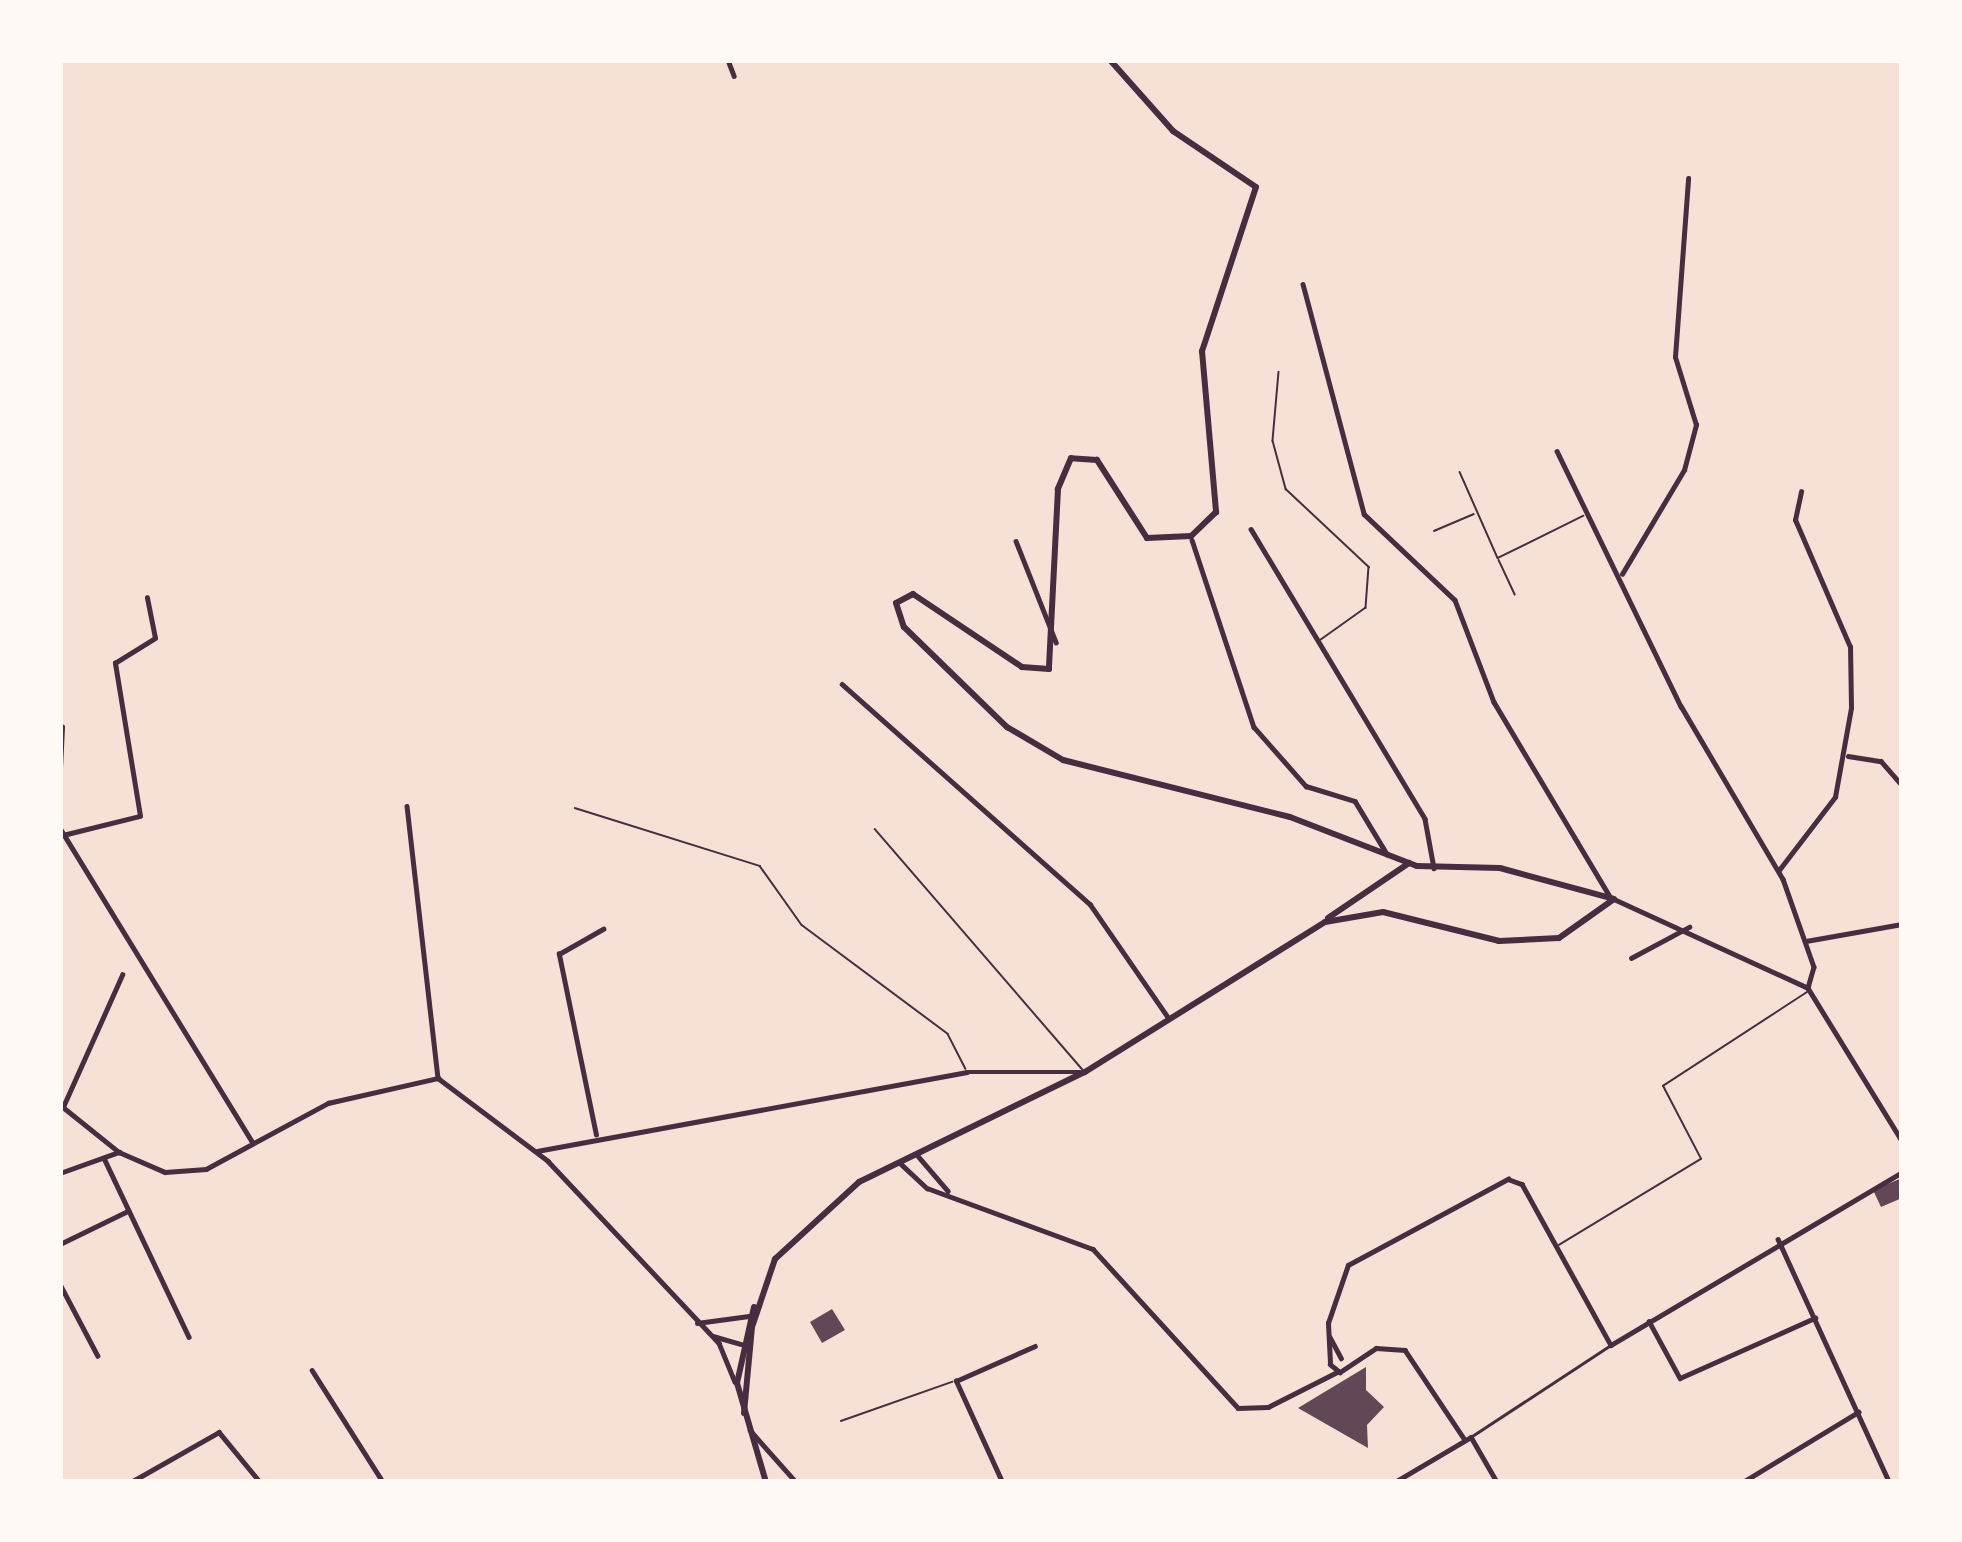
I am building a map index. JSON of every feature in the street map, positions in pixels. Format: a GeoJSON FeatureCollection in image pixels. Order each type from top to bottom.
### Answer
{"type":"FeatureCollection","features":[{"type":"Feature","properties":{"kind":"street"},"geometry":{"type":"LineString","coordinates":[[728,60],[734,76]]}},
{"type":"Feature","properties":{"kind":"street"},"geometry":{"type":"LineString","coordinates":[[1110,60],[1173,131],[1251,178],[1256,198],[1202,351],[1214,518],[1191,536],[1142,537],[1097,460],[1071,458],[1054,528],[1056,642],[1049,669],[1035,673],[928,598],[908,594],[895,608],[1033,747],[1409,863],[1434,868],[1500,868],[1613,898],[1689,927],[1808,988]]}},
{"type":"Feature","properties":{"kind":"street"},"geometry":{"type":"LineString","coordinates":[[1622,574],[1684,470],[1696,425],[1675,357],[1688,178]]}},
{"type":"Feature","properties":{"kind":"street"},"geometry":{"type":"LineString","coordinates":[[1303,284],[1364,514],[1455,600],[1494,702],[1613,898]]}},
{"type":"Feature","properties":{"kind":"street"},"geometry":{"type":"LineString","coordinates":[[1558,451],[1622,574],[1681,706],[1779,870],[1806,941],[1808,988],[1902,1141]]}},
{"type":"Feature","properties":{"kind":"street"},"geometry":{"type":"LineString","coordinates":[[1779,870],[1818,828],[1846,756],[1850,647],[1795,520],[1801,492]]}},
{"type":"Feature","properties":{"kind":"street"},"geometry":{"type":"LineString","coordinates":[[1251,529],[1425,819],[1434,868]]}},
{"type":"Feature","properties":{"kind":"street"},"geometry":{"type":"LineString","coordinates":[[1192,540],[1254,727],[1306,786],[1355,801],[1387,855]]}},
{"type":"Feature","properties":{"kind":"street"},"geometry":{"type":"LineString","coordinates":[[1016,541],[1056,642]]}},
{"type":"Feature","properties":{"kind":"street"},"geometry":{"type":"LineString","coordinates":[[147,598],[154,638],[115,664],[140,816],[62,831],[253,1143]]}},
{"type":"Feature","properties":{"kind":"street"},"geometry":{"type":"LineString","coordinates":[[842,684],[1090,904],[1168,1017]]}},
{"type":"Feature","properties":{"kind":"street"},"geometry":{"type":"LineString","coordinates":[[60,768],[62,727]]}},
{"type":"Feature","properties":{"kind":"street"},"geometry":{"type":"LineString","coordinates":[[1846,756],[1881,761],[1902,785]]}},
{"type":"Feature","properties":{"kind":"street"},"geometry":{"type":"LineString","coordinates":[[407,806],[438,1078],[537,1151],[722,1346],[741,1387]]}},
{"type":"Feature","properties":{"kind":"street"},"geometry":{"type":"LineString","coordinates":[[766,1482],[744,1413],[740,1344],[758,1300],[802,1223],[900,1163],[1084,1072],[1325,922],[1409,863]]}},
{"type":"Feature","properties":{"kind":"street"},"geometry":{"type":"LineString","coordinates":[[1325,922],[1383,912],[1499,941],[1559,938],[1613,898]]}},
{"type":"Feature","properties":{"kind":"street"},"geometry":{"type":"LineString","coordinates":[[1806,941],[1902,924]]}},
{"type":"Feature","properties":{"kind":"street"},"geometry":{"type":"LineString","coordinates":[[1630,958],[1689,927]]}},
{"type":"Feature","properties":{"kind":"street"},"geometry":{"type":"LineString","coordinates":[[596,1135],[559,954],[603,929]]}},
{"type":"Feature","properties":{"kind":"street"},"geometry":{"type":"LineString","coordinates":[[122,975],[61,1106],[119,1152],[178,1173],[253,1143],[345,1096],[438,1078]]}},
{"type":"Feature","properties":{"kind":"street"},"geometry":{"type":"LineString","coordinates":[[537,1151],[596,1135],[967,1072],[1084,1072]]}},
{"type":"Feature","properties":{"kind":"street"},"geometry":{"type":"LineString","coordinates":[[60,1173],[119,1152]]}},
{"type":"Feature","properties":{"kind":"street"},"geometry":{"type":"LineString","coordinates":[[918,1156],[953,1195]]}},
{"type":"Feature","properties":{"kind":"street"},"geometry":{"type":"LineString","coordinates":[[104,1158],[189,1337]]}},
{"type":"Feature","properties":{"kind":"street"},"geometry":{"type":"LineString","coordinates":[[900,1163],[953,1195],[1093,1249],[1238,1408],[1268,1407],[1376,1348],[1405,1350],[1497,1482]]}},
{"type":"Feature","properties":{"kind":"street"},"geometry":{"type":"LineString","coordinates":[[1395,1482],[1778,1239],[1902,1172]]}},
{"type":"Feature","properties":{"kind":"street"},"geometry":{"type":"LineString","coordinates":[[1327,1376],[1327,1332],[1348,1265],[1508,1179],[1520,1181],[1611,1345]]}},
{"type":"Feature","properties":{"kind":"street"},"geometry":{"type":"LineString","coordinates":[[60,1244],[128,1211]]}},
{"type":"Feature","properties":{"kind":"street"},"geometry":{"type":"LineString","coordinates":[[1778,1239],[1889,1482]]}},
{"type":"Feature","properties":{"kind":"street"},"geometry":{"type":"LineString","coordinates":[[60,1284],[98,1356]]}},
{"type":"Feature","properties":{"kind":"street"},"geometry":{"type":"LineString","coordinates":[[697,1323],[752,1316]]}},
{"type":"Feature","properties":{"kind":"street"},"geometry":{"type":"LineString","coordinates":[[741,1387],[752,1316]]}},
{"type":"Feature","properties":{"kind":"street"},"geometry":{"type":"LineString","coordinates":[[1649,1321],[1680,1378],[1815,1318]]}},
{"type":"Feature","properties":{"kind":"street"},"geometry":{"type":"LineString","coordinates":[[1327,1332],[1345,1366]]}},
{"type":"Feature","properties":{"kind":"street"},"geometry":{"type":"LineString","coordinates":[[713,1336],[740,1344]]}},
{"type":"Feature","properties":{"kind":"street"},"geometry":{"type":"LineString","coordinates":[[722,1346],[740,1344]]}},
{"type":"Feature","properties":{"kind":"street"},"geometry":{"type":"LineString","coordinates":[[1002,1482],[956,1381],[1035,1346]]}},
{"type":"Feature","properties":{"kind":"street"},"geometry":{"type":"LineString","coordinates":[[1330,1364],[1341,1358]]}},
{"type":"Feature","properties":{"kind":"street"},"geometry":{"type":"LineString","coordinates":[[1330,1364],[1337,1372]]}},
{"type":"Feature","properties":{"kind":"street"},"geometry":{"type":"LineString","coordinates":[[311,1370],[382,1482]]}},
{"type":"Feature","properties":{"kind":"street"},"geometry":{"type":"LineString","coordinates":[[1743,1482],[1858,1412]]}},
{"type":"Feature","properties":{"kind":"street"},"geometry":{"type":"LineString","coordinates":[[750,1430],[796,1482]]}},
{"type":"Feature","properties":{"kind":"street"},"geometry":{"type":"LineString","coordinates":[[131,1482],[219,1432],[260,1482]]}},
{"type":"Feature","properties":{"kind":"lane"},"geometry":{"type":"LineString","coordinates":[[1279,372],[1273,441],[1286,489],[1369,567],[1366,608],[1319,641]]}},
{"type":"Feature","properties":{"kind":"lane"},"geometry":{"type":"LineString","coordinates":[[1460,472],[1474,514],[1515,595]]}},
{"type":"Feature","properties":{"kind":"lane"},"geometry":{"type":"LineString","coordinates":[[1434,531],[1474,514]]}},
{"type":"Feature","properties":{"kind":"lane"},"geometry":{"type":"LineString","coordinates":[[1498,558],[1587,514]]}},
{"type":"Feature","properties":{"kind":"lane"},"geometry":{"type":"LineString","coordinates":[[575,808],[760,866],[802,925],[948,1034],[967,1072]]}},
{"type":"Feature","properties":{"kind":"lane"},"geometry":{"type":"LineString","coordinates":[[875,829],[1084,1072]]}},
{"type":"Feature","properties":{"kind":"lane"},"geometry":{"type":"LineString","coordinates":[[1557,1246],[1701,1159],[1663,1086],[1792,1009],[1808,988]]}},
{"type":"Feature","properties":{"kind":"lane"},"geometry":{"type":"LineString","coordinates":[[841,1421],[956,1381]]}},
{"type":"Feature","properties":{"kind":"building"},"geometry":{"type":"Polygon","coordinates":[[[1902,1178],[1902,1198],[1881,1207],[1873,1190],[1902,1178]]]}},
{"type":"Feature","properties":{"kind":"building"},"geometry":{"type":"Polygon","coordinates":[[[832,1309],[845,1330],[822,1343],[810,1322],[832,1309]]]}},
{"type":"Feature","properties":{"kind":"building"},"geometry":{"type":"Polygon","coordinates":[[[1366,1367],[1366,1390],[1384,1407],[1367,1425],[1368,1448],[1298,1408],[1366,1367]]]}}]}
